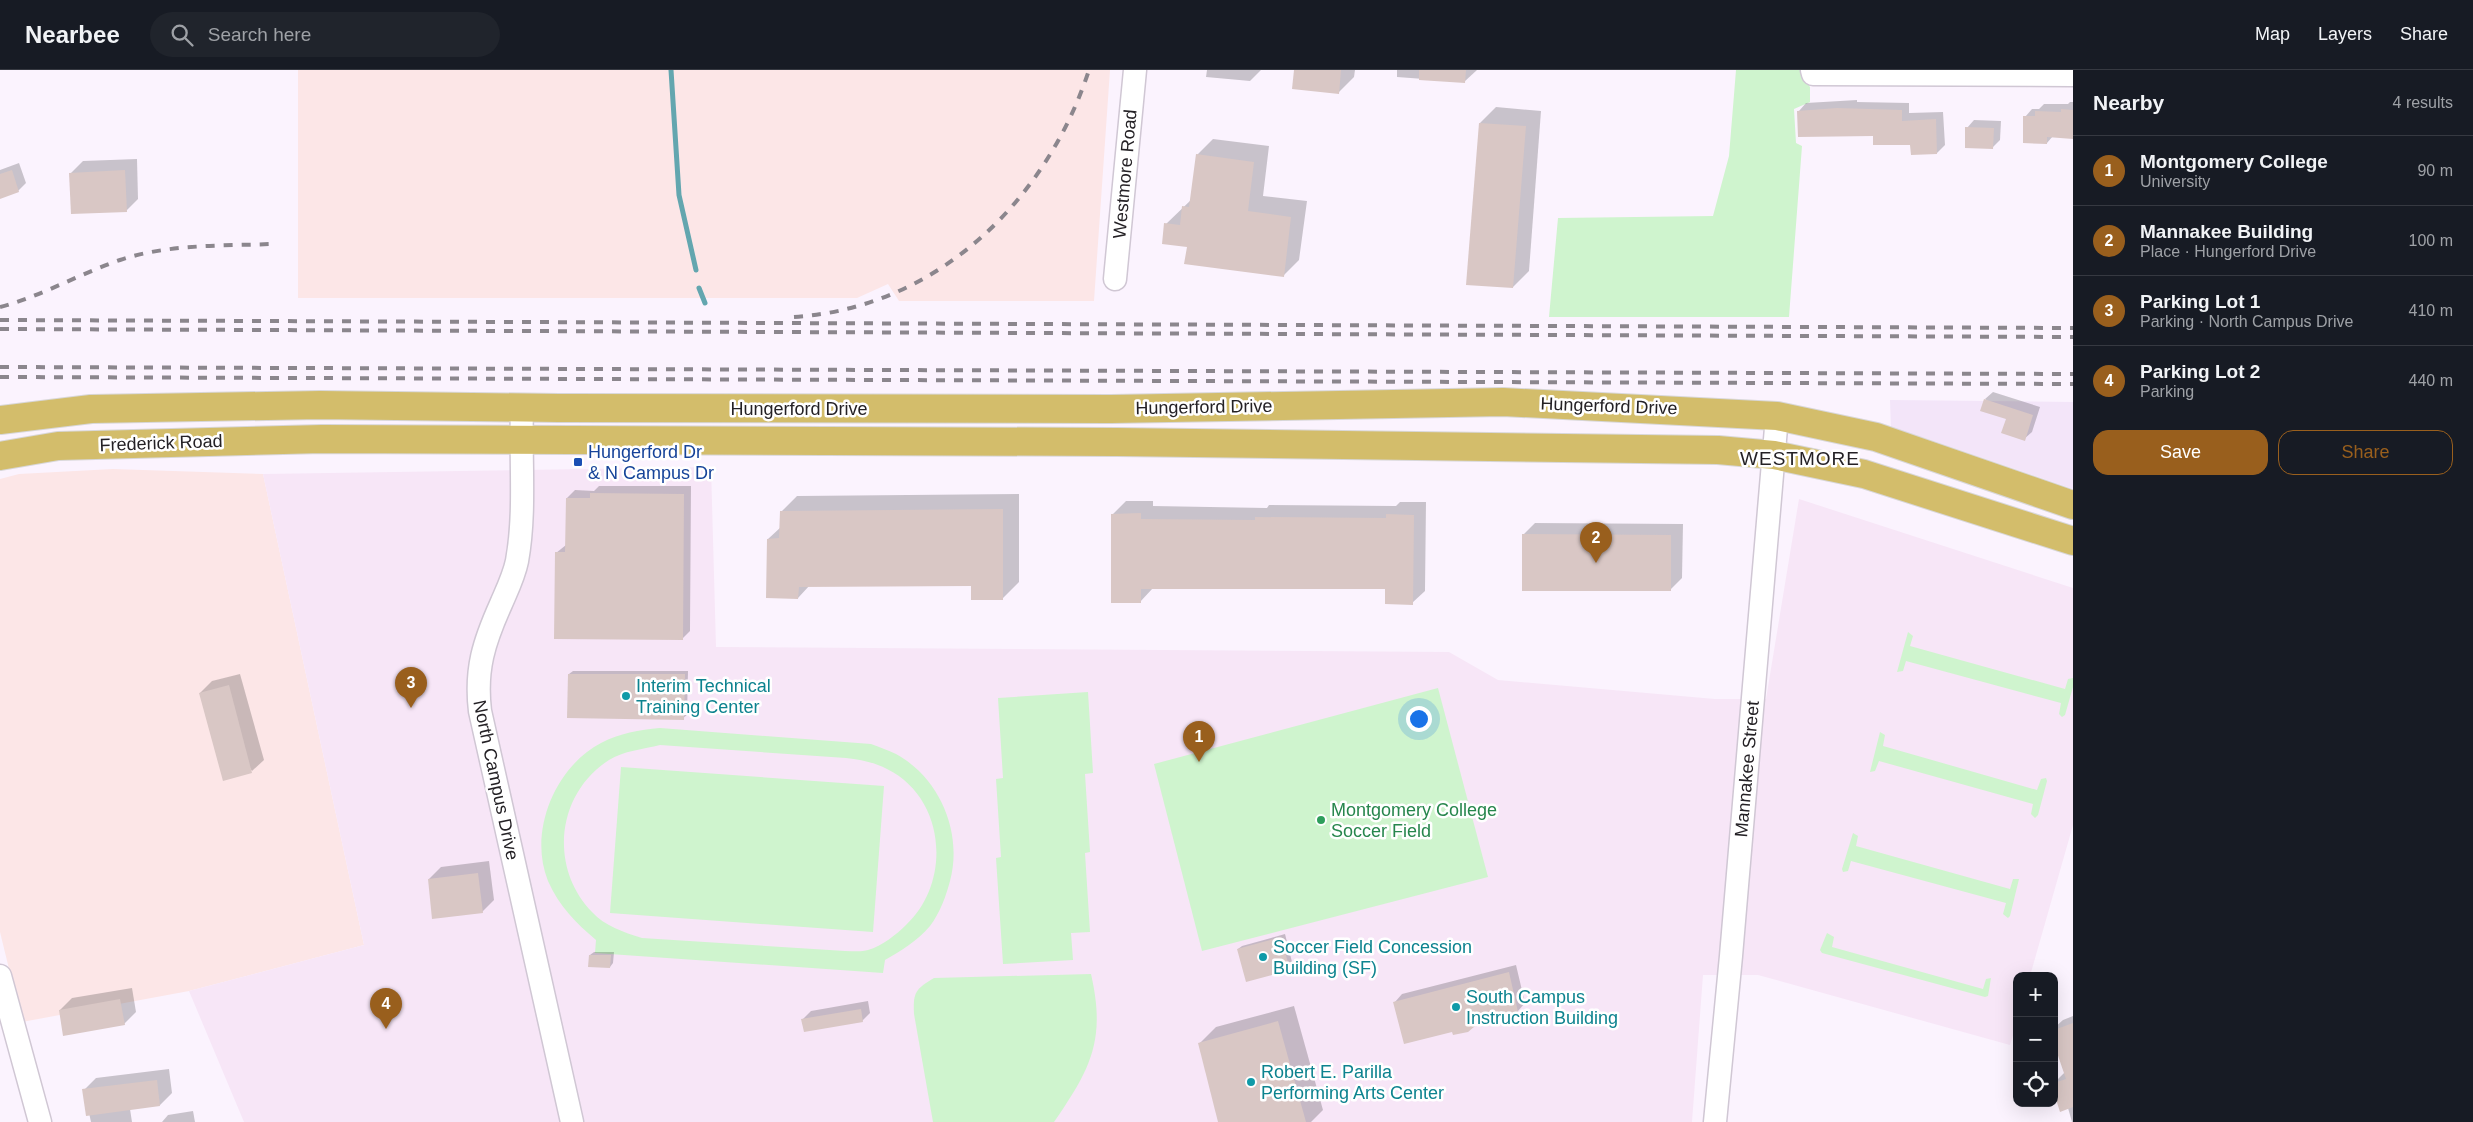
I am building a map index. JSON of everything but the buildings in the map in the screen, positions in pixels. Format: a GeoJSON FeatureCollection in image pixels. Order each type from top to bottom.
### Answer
{"type":"FeatureCollection","features":[{"type":"Feature","properties":{"kind":"main road","name":"Hungerford Drive"},"geometry":{"type":"LineString","coordinates":[[320,405],[522,408],[1117,409],[1503,402],[1777,416],[1876,437],[2073,505]]}},
{"type":"Feature","properties":{"kind":"main road","name":"Frederick Road"},"geometry":{"type":"LineString","coordinates":[[0,420],[91,409],[320,405]]}},
{"type":"Feature","properties":{"kind":"main road"},"geometry":{"type":"LineString","coordinates":[[1117,409],[1118,442]]}},
{"type":"Feature","properties":{"kind":"main road","name":"Hungerford Drive"},"geometry":{"type":"LineString","coordinates":[[322,439],[1118,442],[1708,450],[1774,455],[1847,470],[1895,482],[2073,541]]}},
{"type":"Feature","properties":{"kind":"main road","name":"Frederick Road"},"geometry":{"type":"LineString","coordinates":[[0,456],[58,446],[322,439]]}},
{"type":"Feature","properties":{"kind":"street","name":"Westmore Road"},"geometry":{"type":"LineString","coordinates":[[1115,279],[1135,70]]}},
{"type":"Feature","properties":{"kind":"street"},"geometry":{"type":"LineString","coordinates":[[1813,72],[2073,75]]}},
{"type":"Feature","properties":{"kind":"street","name":"North Campus Drive"},"geometry":{"type":"LineString","coordinates":[[522,408],[521,530],[516,564],[489,631],[480,660],[477,686],[480,711],[572,1122]]}},
{"type":"Feature","properties":{"kind":"street","name":"Mannakee Street"},"geometry":{"type":"LineString","coordinates":[[1715,1122],[1777,416]]}},
{"type":"Feature","properties":{"kind":"street"},"geometry":{"type":"LineString","coordinates":[[0,976],[8,1038],[40,1122]]}},
{"type":"Feature","properties":{"kind":"shaded area"},"geometry":{"type":"Polygon","coordinates":[[[298,70],[1110,70],[1094,301],[899,301],[888,284],[857,298],[298,298],[298,70]]]}},
{"type":"Feature","properties":{"kind":"shaded area"},"geometry":{"type":"Polygon","coordinates":[[[1890,400],[2073,402],[2073,489],[1925,438],[1891,429],[1890,400]]]}},
{"type":"Feature","properties":{"kind":"shaded area"},"geometry":{"type":"Polygon","coordinates":[[[711,467],[716,647],[1449,652],[1498,680],[1715,699],[1766,699],[1799,499],[2073,588],[2073,825],[2031,972],[2013,972],[2013,1036],[2010,1045],[1758,975],[1703,975],[1692,1122],[244,1122],[189,991],[364,945],[263,474],[711,467]]]}},
{"type":"Feature","properties":{"kind":"shaded area"},"geometry":{"type":"Polygon","coordinates":[[[113,469],[263,474],[364,945],[189,991],[22,1022],[0,932],[0,479],[19,474],[113,469]]]}},
{"type":"Feature","properties":{"kind":"green space"},"geometry":{"type":"Polygon","coordinates":[[[1736,70],[1802,70],[1802,76],[1810,87],[1810,102],[1794,109],[1796,143],[1802,146],[1789,317],[1549,317],[1558,218],[1713,216],[1729,156],[1736,70]]]}},
{"type":"Feature","properties":{"kind":"green space"},"geometry":{"type":"Polygon","coordinates":[[[1908,632],[1913,636],[1910,646],[2065,689],[2068,679],[2073,678],[2073,687],[2065,715],[2062,717],[2059,714],[2061,703],[1906,661],[1903,671],[1897,672],[1908,632]]]}},
{"type":"Feature","properties":{"kind":"green space","name":"Montgomery College Soccer Field"},"geometry":{"type":"Polygon","coordinates":[[[1438,688],[1488,877],[1202,951],[1154,764],[1438,688]]]}},
{"type":"Feature","properties":{"kind":"green space"},"geometry":{"type":"Polygon","coordinates":[[[1088,692],[1093,773],[1085,774],[1090,852],[1085,853],[1090,932],[1071,933],[1073,960],[1003,964],[996,858],[1001,857],[996,779],[1003,778],[998,698],[1088,692]]]}},
{"type":"Feature","properties":{"kind":"green space"},"geometry":{"type":"Polygon","coordinates":[[[660,728],[871,744],[896,754],[911,764],[925,777],[936,792],[950,826],[953,844],[953,863],[950,881],[947,893],[934,921],[914,941],[885,960],[883,973],[595,953],[596,940],[569,914],[557,898],[548,881],[543,862],[541,842],[544,822],[559,784],[570,768],[585,754],[601,743],[615,737],[630,732],[660,728]],[[660,745],[627,752],[609,760],[591,774],[578,792],[569,811],[564,832],[565,854],[569,874],[578,894],[597,917],[621,931],[642,938],[845,951],[866,951],[879,946],[906,925],[921,907],[931,887],[936,864],[936,842],[931,820],[921,800],[907,782],[877,765],[846,758],[660,745]]]}},
{"type":"Feature","properties":{"kind":"green space"},"geometry":{"type":"Polygon","coordinates":[[[1880,732],[1885,735],[1883,746],[2037,790],[2041,779],[2046,778],[2047,781],[2038,815],[2035,818],[2031,814],[2033,804],[1879,761],[1875,771],[1870,772],[1880,732]]]}},
{"type":"Feature","properties":{"kind":"green space"},"geometry":{"type":"Polygon","coordinates":[[[621,767],[884,786],[873,932],[610,913],[621,767]]]}},
{"type":"Feature","properties":{"kind":"green space"},"geometry":{"type":"Polygon","coordinates":[[[1853,833],[1858,836],[1856,846],[2010,889],[2013,879],[2019,879],[2010,916],[2008,918],[2003,914],[2006,903],[1851,861],[1848,871],[1843,872],[1842,869],[1853,833]]]}},
{"type":"Feature","properties":{"kind":"green space"},"geometry":{"type":"Polygon","coordinates":[[[1827,933],[1834,937],[1832,947],[1983,989],[1986,979],[1991,978],[1988,996],[1985,997],[1822,953],[1820,950],[1827,933]]]}},
{"type":"Feature","properties":{"kind":"green space"},"geometry":{"type":"Polygon","coordinates":[[[1091,974],[1097,1017],[1096,1036],[1092,1052],[1078,1085],[1054,1122],[933,1122],[914,1014],[916,992],[923,985],[934,978],[1091,974]]]}},
{"type":"Feature","properties":{"kind":"waterway"},"geometry":{"type":"LineString","coordinates":[[671,70],[679,195],[696,270]]}},
{"type":"Feature","properties":{"kind":"waterway"},"geometry":{"type":"LineString","coordinates":[[699,288],[705,303]]}},
{"type":"Feature","properties":{"kind":"railway"},"geometry":{"type":"LineString","coordinates":[[794,317],[846,309],[894,293],[938,270],[979,240],[1014,204],[1045,163],[1070,118],[1089,70]]}},
{"type":"Feature","properties":{"kind":"railway"},"geometry":{"type":"LineString","coordinates":[[0,307],[31,297],[120,260],[138,255],[176,248],[271,244]]}},
{"type":"Feature","properties":{"kind":"railway"},"geometry":{"type":"LineString","coordinates":[[0,320],[2073,328]]}},
{"type":"Feature","properties":{"kind":"railway"},"geometry":{"type":"LineString","coordinates":[[0,329],[2073,337]]}},
{"type":"Feature","properties":{"kind":"railway"},"geometry":{"type":"LineString","coordinates":[[0,367],[2073,374]]}},
{"type":"Feature","properties":{"kind":"railway"},"geometry":{"type":"LineString","coordinates":[[0,377],[2073,384]]}},
{"type":"Feature","properties":{"kind":"place","name":"Hungerford Dr & N Campus Dr"},"geometry":{"type":"Point","coordinates":[578,462]}},
{"type":"Feature","properties":{"kind":"place","name":"Mannakee Building"},"geometry":{"type":"Point","coordinates":[1596,563]}},
{"type":"Feature","properties":{"kind":"place","name":"Interim Technical Training Center"},"geometry":{"type":"Point","coordinates":[626,696]}},
{"type":"Feature","properties":{"kind":"place","name":"Parking Lot 1"},"geometry":{"type":"Point","coordinates":[411,708]}},
{"type":"Feature","properties":{"kind":"place","name":"Montgomery College"},"geometry":{"type":"Point","coordinates":[1199,762]}},
{"type":"Feature","properties":{"kind":"place","name":"Montgomery College Soccer Field"},"geometry":{"type":"Point","coordinates":[1321,820]}},
{"type":"Feature","properties":{"kind":"place","name":"Soccer Field Concession Building (SF)"},"geometry":{"type":"Point","coordinates":[1263,957]}},
{"type":"Feature","properties":{"kind":"place","name":"South Campus Instruction Building"},"geometry":{"type":"Point","coordinates":[1456,1007]}},
{"type":"Feature","properties":{"kind":"place","name":"Parking Lot 2"},"geometry":{"type":"Point","coordinates":[386,1029]}},
{"type":"Feature","properties":{"kind":"place","name":"Robert E. Parilla Performing Arts Center"},"geometry":{"type":"Point","coordinates":[1251,1082]}},
{"type":"Feature","properties":{"kind":"district","name":"WESTMORE"},"geometry":{"type":"Point","coordinates":[1800,458]}}]}
